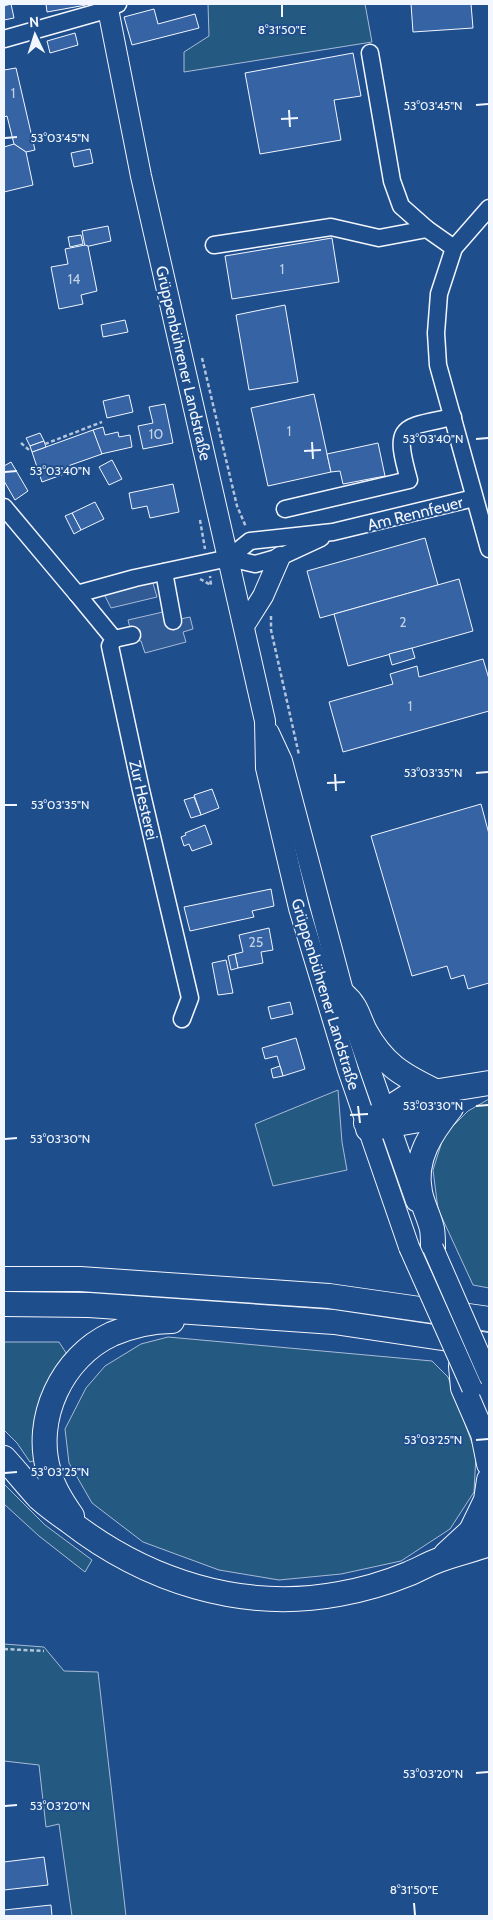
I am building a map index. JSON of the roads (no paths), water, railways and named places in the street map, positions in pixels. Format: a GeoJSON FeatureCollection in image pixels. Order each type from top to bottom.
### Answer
{"type":"FeatureCollection","features":[{"type":"Feature","properties":{"kind":"highway"},"geometry":{"type":"LineString","coordinates":[[344,995],[353,1003],[360,1022],[380,1056],[406,1077],[435,1090]]}},
{"type":"Feature","properties":{"kind":"highway"},"geometry":{"type":"LineString","coordinates":[[376,1122],[408,1096],[435,1090],[489,1083]]}},
{"type":"Feature","properties":{"kind":"highway"},"geometry":{"type":"LineString","coordinates":[[376,1122],[425,1119],[451,1108],[489,1083]]}},
{"type":"Feature","properties":{"kind":"highway"},"geometry":{"type":"LineString","coordinates":[[433,1248],[432,1230],[420,1191],[419,1174],[426,1144],[432,1132],[451,1108]]}},
{"type":"Feature","properties":{"kind":"highway"},"geometry":{"type":"LineString","coordinates":[[4,1279],[80,1279],[309,1295],[489,1319]]}},
{"type":"Feature","properties":{"kind":"highway"},"geometry":{"type":"LineString","coordinates":[[4,1304],[89,1305],[334,1322],[489,1344]]}},
{"type":"Feature","properties":{"kind":"highway"},"geometry":{"type":"LineString","coordinates":[[81,1530],[56,1491],[48,1471],[44,1431],[49,1406],[58,1387],[69,1370],[88,1350],[112,1334],[158,1321],[180,1320],[263,1326],[282,1319]]}},
{"type":"Feature","properties":{"kind":"highway"},"geometry":{"type":"LineString","coordinates":[[465,1381],[483,1434],[489,1464]]}},
{"type":"Feature","properties":{"kind":"highway"},"geometry":{"type":"LineString","coordinates":[[4,1458],[40,1499],[113,1552],[156,1574],[195,1587],[229,1595],[265,1600],[304,1599],[372,1587],[408,1574],[484,1538],[489,1480]]}},
{"type":"Feature","properties":{"kind":"main road","name":"Grüppenbührener Landstraße"},"geometry":{"type":"LineString","coordinates":[[111,5],[144,185],[244,626],[264,722],[266,768],[299,908],[376,1122],[489,1376]]}},
{"type":"Feature","properties":{"kind":"main road"},"geometry":{"type":"LineString","coordinates":[[244,626],[262,596],[280,557]]}},
{"type":"Feature","properties":{"kind":"main road","name":"Grüppenbührener Landstraße"},"geometry":{"type":"LineString","coordinates":[[264,722],[282,761],[409,1247],[465,1381],[489,1424]]}},
{"type":"Feature","properties":{"kind":"street"},"geometry":{"type":"LineString","coordinates":[[4,39],[111,5]]}},
{"type":"Feature","properties":{"kind":"street"},"geometry":{"type":"LineString","coordinates":[[370,53],[392,181],[401,206],[454,248]]}},
{"type":"Feature","properties":{"kind":"street"},"geometry":{"type":"LineString","coordinates":[[474,498],[438,366],[436,333],[439,294],[454,248],[489,208]]}},
{"type":"Feature","properties":{"kind":"street"},"geometry":{"type":"LineString","coordinates":[[214,245],[331,227],[379,238],[427,228]]}},
{"type":"Feature","properties":{"kind":"street"},"geometry":{"type":"LineString","coordinates":[[285,509],[409,480],[401,452],[402,435],[410,426],[452,417]]}},
{"type":"Feature","properties":{"kind":"street","name":"Am Rennfeuer"},"geometry":{"type":"LineString","coordinates":[[229,558],[250,541],[333,532],[474,498],[489,549]]}},
{"type":"Feature","properties":{"kind":"street"},"geometry":{"type":"LineString","coordinates":[[4,507],[114,639],[132,636]]}},
{"type":"Feature","properties":{"kind":"street","name":"Am Rennfeuer"},"geometry":{"type":"LineString","coordinates":[[229,558],[255,564],[280,557],[333,532]]}},
{"type":"Feature","properties":{"kind":"street"},"geometry":{"type":"LineString","coordinates":[[77,594],[229,558]]}},
{"type":"Feature","properties":{"kind":"street"},"geometry":{"type":"LineString","coordinates":[[164,572],[173,621]]}},
{"type":"Feature","properties":{"kind":"street","name":"Zur Hesterei"},"geometry":{"type":"LineString","coordinates":[[114,639],[110,646],[190,998],[182,1019]]}}]}
